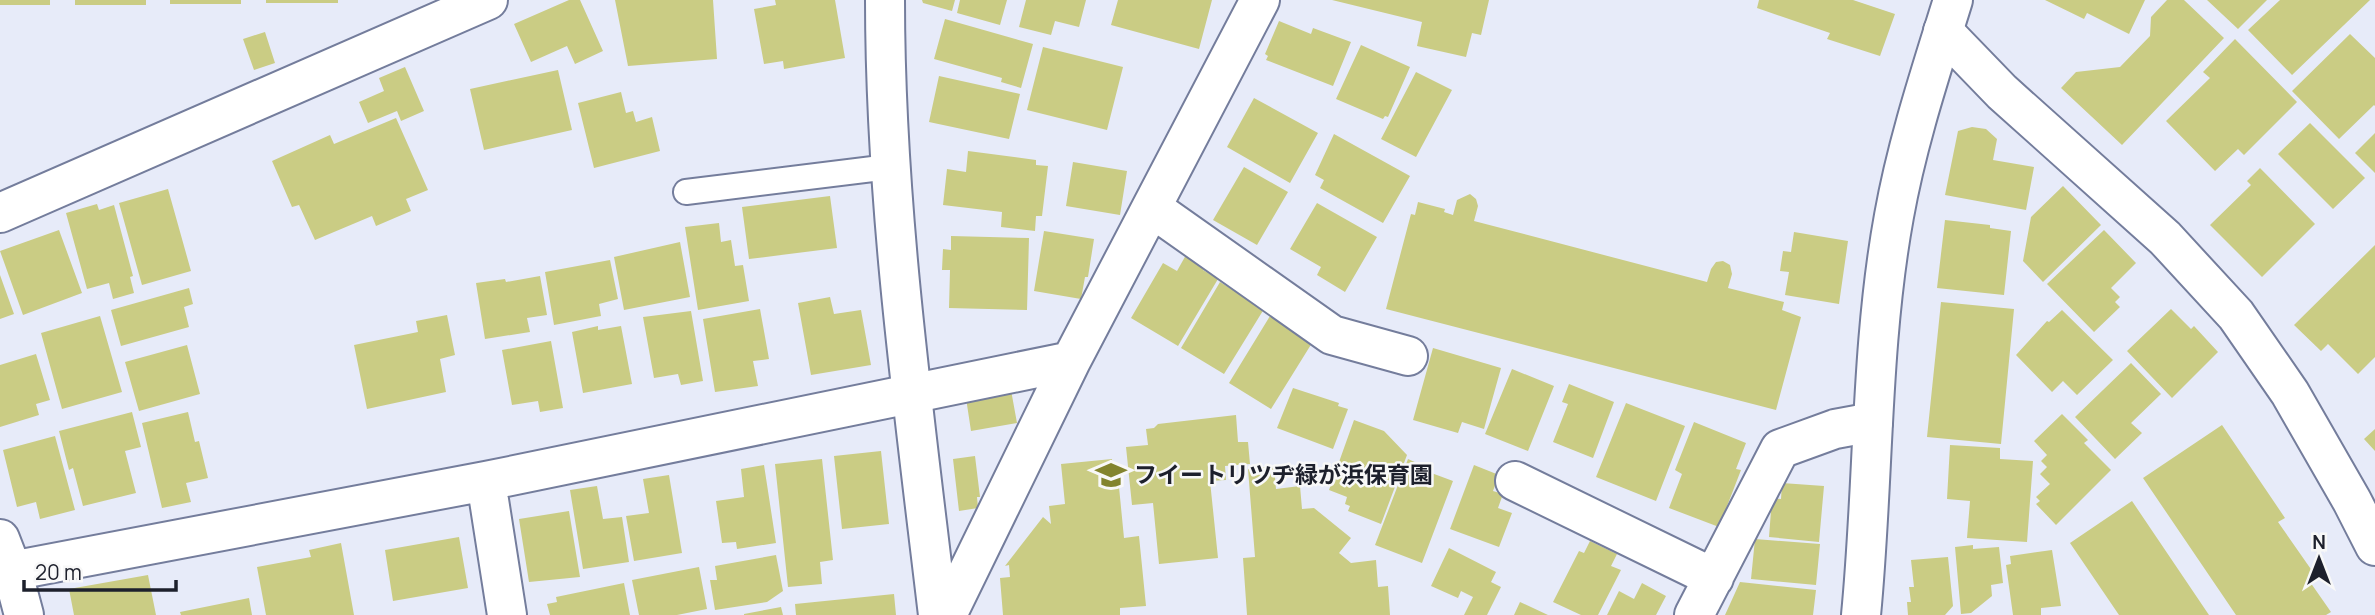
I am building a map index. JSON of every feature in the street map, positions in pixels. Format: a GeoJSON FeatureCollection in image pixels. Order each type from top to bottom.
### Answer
{"type":"FeatureCollection","features":[{"type":"Feature","properties":{"kind":"street"},"geometry":{"type":"LineString","coordinates":[[0,213],[488,0]]}},
{"type":"Feature","properties":{"kind":"street"},"geometry":{"type":"LineString","coordinates":[[884,0],[889,167],[938,615]]}},
{"type":"Feature","properties":{"kind":"street"},"geometry":{"type":"LineString","coordinates":[[947,615],[1071,361],[1261,0]]}},
{"type":"Feature","properties":{"kind":"street"},"geometry":{"type":"LineString","coordinates":[[1861,615],[1882,310],[1894,216],[1915,128],[1948,15]]}},
{"type":"Feature","properties":{"kind":"street"},"geometry":{"type":"LineString","coordinates":[[1948,15],[2002,92],[2165,238],[2236,316],[2290,393],[2375,546]]}},
{"type":"Feature","properties":{"kind":"street"},"geometry":{"type":"LineString","coordinates":[[1152,208],[1332,335],[1408,356]]}},
{"type":"Feature","properties":{"kind":"street"},"geometry":{"type":"LineString","coordinates":[[24,615],[4,561],[486,481],[1071,361]]}},
{"type":"Feature","properties":{"kind":"street"},"geometry":{"type":"LineString","coordinates":[[1694,615],[1780,449],[1835,429],[1873,422]]}},
{"type":"Feature","properties":{"kind":"street"},"geometry":{"type":"LineString","coordinates":[[486,481],[507,615]]}},
{"type":"Feature","properties":{"kind":"street"},"geometry":{"type":"LineString","coordinates":[[1515,481],[1714,578]]}},
{"type":"Feature","properties":{"kind":"lane"},"geometry":{"type":"LineString","coordinates":[[686,192],[889,167]]}},
{"type":"Feature","properties":{"kind":"building"},"geometry":{"type":"Polygon","coordinates":[[[0,0],[50,0],[50,5],[0,5],[0,0]]]}},
{"type":"Feature","properties":{"kind":"building"},"geometry":{"type":"Polygon","coordinates":[[[75,0],[146,0],[146,5],[75,5],[75,0]]]}},
{"type":"Feature","properties":{"kind":"building"},"geometry":{"type":"Polygon","coordinates":[[[170,0],[241,0],[241,4],[170,4],[170,0]]]}},
{"type":"Feature","properties":{"kind":"building"},"geometry":{"type":"Polygon","coordinates":[[[266,0],[338,0],[338,3],[266,3],[266,0]]]}},
{"type":"Feature","properties":{"kind":"building"},"geometry":{"type":"Polygon","coordinates":[[[569,0],[580,0],[603,51],[575,64],[567,46],[531,62],[514,24],[569,0]]]}},
{"type":"Feature","properties":{"kind":"building"},"geometry":{"type":"Polygon","coordinates":[[[615,0],[713,0],[717,59],[628,66],[615,0]]]}},
{"type":"Feature","properties":{"kind":"building"},"geometry":{"type":"Polygon","coordinates":[[[775,0],[835,0],[845,58],[784,69],[783,61],[764,64],[754,9],[776,5],[775,0]]]}},
{"type":"Feature","properties":{"kind":"building"},"geometry":{"type":"Polygon","coordinates":[[[922,0],[955,0],[952,11],[923,3],[922,0]]]}},
{"type":"Feature","properties":{"kind":"building"},"geometry":{"type":"Polygon","coordinates":[[[960,0],[1007,0],[1000,25],[957,13],[960,0]]]}},
{"type":"Feature","properties":{"kind":"building"},"geometry":{"type":"Polygon","coordinates":[[[1026,0],[1086,0],[1079,27],[1055,21],[1051,35],[1019,27],[1026,0]]]}},
{"type":"Feature","properties":{"kind":"building"},"geometry":{"type":"Polygon","coordinates":[[[1118,0],[1212,0],[1199,49],[1111,25],[1118,0]]]}},
{"type":"Feature","properties":{"kind":"building"},"geometry":{"type":"Polygon","coordinates":[[[1332,0],[1489,0],[1481,35],[1472,33],[1466,57],[1417,46],[1422,22],[1332,0]]]}},
{"type":"Feature","properties":{"kind":"building"},"geometry":{"type":"Polygon","coordinates":[[[1759,0],[1853,0],[1895,14],[1880,56],[1827,39],[1830,33],[1757,8],[1759,0]]]}},
{"type":"Feature","properties":{"kind":"building"},"geometry":{"type":"Polygon","coordinates":[[[2045,0],[2145,0],[2129,34],[2087,13],[2084,19],[2045,0]]]}},
{"type":"Feature","properties":{"kind":"building"},"geometry":{"type":"Polygon","coordinates":[[[2167,0],[2184,0],[2224,38],[2122,145],[2061,88],[2076,72],[2120,67],[2150,36],[2151,17],[2167,0]]]}},
{"type":"Feature","properties":{"kind":"building"},"geometry":{"type":"Polygon","coordinates":[[[2207,0],[2267,0],[2238,29],[2207,0]]]}},
{"type":"Feature","properties":{"kind":"building"},"geometry":{"type":"Polygon","coordinates":[[[2280,0],[2370,0],[2292,75],[2248,30],[2280,0]]]}},
{"type":"Feature","properties":{"kind":"building"},"geometry":{"type":"Polygon","coordinates":[[[945,19],[1033,44],[1021,88],[1001,82],[1002,78],[934,59],[945,19]]]}},
{"type":"Feature","properties":{"kind":"building"},"geometry":{"type":"Polygon","coordinates":[[[1279,21],[1311,34],[1313,28],[1351,42],[1333,86],[1266,60],[1268,56],[1265,54],[1279,21]]]}},
{"type":"Feature","properties":{"kind":"building"},"geometry":{"type":"Polygon","coordinates":[[[265,32],[275,63],[254,70],[243,39],[265,32]]]}},
{"type":"Feature","properties":{"kind":"building"},"geometry":{"type":"Polygon","coordinates":[[[2350,34],[2375,58],[2375,106],[2339,139],[2292,91],[2350,34]]]}},
{"type":"Feature","properties":{"kind":"building"},"geometry":{"type":"Polygon","coordinates":[[[2235,39],[2297,102],[2244,155],[2238,149],[2215,171],[2166,121],[2210,78],[2203,72],[2235,39]]]}},
{"type":"Feature","properties":{"kind":"building"},"geometry":{"type":"Polygon","coordinates":[[[1361,45],[1410,67],[1388,117],[1383,119],[1336,99],[1361,45]]]}},
{"type":"Feature","properties":{"kind":"building"},"geometry":{"type":"Polygon","coordinates":[[[1043,47],[1123,67],[1107,130],[1027,110],[1043,47]]]}},
{"type":"Feature","properties":{"kind":"building"},"geometry":{"type":"Polygon","coordinates":[[[405,67],[424,111],[401,121],[397,111],[368,123],[359,102],[384,91],[379,78],[405,67]]]}},
{"type":"Feature","properties":{"kind":"building"},"geometry":{"type":"Polygon","coordinates":[[[558,70],[572,130],[484,150],[470,89],[558,70]]]}},
{"type":"Feature","properties":{"kind":"building"},"geometry":{"type":"Polygon","coordinates":[[[1416,72],[1452,90],[1416,157],[1381,139],[1416,72]]]}},
{"type":"Feature","properties":{"kind":"building"},"geometry":{"type":"Polygon","coordinates":[[[939,76],[1020,94],[1009,139],[929,122],[939,76]]]}},
{"type":"Feature","properties":{"kind":"building"},"geometry":{"type":"Polygon","coordinates":[[[621,92],[626,113],[633,111],[636,122],[652,117],[660,151],[594,168],[578,103],[621,92]]]}},
{"type":"Feature","properties":{"kind":"building"},"geometry":{"type":"Polygon","coordinates":[[[1254,98],[1318,133],[1290,183],[1227,147],[1254,98]]]}},
{"type":"Feature","properties":{"kind":"building"},"geometry":{"type":"Polygon","coordinates":[[[396,118],[428,190],[406,199],[411,211],[376,226],[372,216],[315,240],[299,205],[292,207],[272,161],[330,135],[334,144],[396,118]]]}},
{"type":"Feature","properties":{"kind":"building"},"geometry":{"type":"Polygon","coordinates":[[[2310,123],[2365,178],[2333,209],[2278,154],[2310,123]]]}},
{"type":"Feature","properties":{"kind":"building"},"geometry":{"type":"Polygon","coordinates":[[[1972,127],[1986,129],[1997,139],[1993,160],[2034,167],[2026,210],[1945,195],[1958,131],[1972,127]]]}},
{"type":"Feature","properties":{"kind":"building"},"geometry":{"type":"Polygon","coordinates":[[[2375,133],[2375,173],[2355,153],[2375,133]]]}},
{"type":"Feature","properties":{"kind":"building"},"geometry":{"type":"Polygon","coordinates":[[[1334,134],[1410,176],[1383,223],[1320,188],[1324,180],[1315,175],[1334,134]]]}},
{"type":"Feature","properties":{"kind":"building"},"geometry":{"type":"Polygon","coordinates":[[[968,151],[1036,160],[1036,165],[1048,166],[1042,216],[1036,216],[1035,231],[1001,227],[1002,212],[943,205],[947,169],[966,172],[968,151]]]}},
{"type":"Feature","properties":{"kind":"building"},"geometry":{"type":"Polygon","coordinates":[[[1073,162],[1127,171],[1120,215],[1066,206],[1073,162]]]}},
{"type":"Feature","properties":{"kind":"building"},"geometry":{"type":"Polygon","coordinates":[[[1244,167],[1288,192],[1257,245],[1213,220],[1244,167]]]}},
{"type":"Feature","properties":{"kind":"building"},"geometry":{"type":"Polygon","coordinates":[[[2260,168],[2315,224],[2262,277],[2210,225],[2251,185],[2247,181],[2260,168]]]}},
{"type":"Feature","properties":{"kind":"building"},"geometry":{"type":"Polygon","coordinates":[[[2063,186],[2101,225],[2043,282],[2023,261],[2031,217],[2063,186]]]}},
{"type":"Feature","properties":{"kind":"building"},"geometry":{"type":"Polygon","coordinates":[[[168,189],[191,271],[142,285],[119,203],[168,189]]]}},
{"type":"Feature","properties":{"kind":"building"},"geometry":{"type":"Polygon","coordinates":[[[1470,194],[1476,199],[1478,206],[1474,221],[1707,282],[1716,262],[1723,261],[1730,265],[1732,274],[1728,288],[1784,302],[1782,310],[1801,317],[1776,410],[1386,309],[1411,214],[1415,215],[1418,202],[1445,209],[1444,212],[1453,215],[1457,200],[1470,194]]]}},
{"type":"Feature","properties":{"kind":"building"},"geometry":{"type":"Polygon","coordinates":[[[830,196],[837,248],[749,259],[742,207],[830,196]]]}},
{"type":"Feature","properties":{"kind":"building"},"geometry":{"type":"Polygon","coordinates":[[[1317,203],[1377,237],[1345,292],[1317,275],[1321,267],[1290,249],[1317,203]]]}},
{"type":"Feature","properties":{"kind":"building"},"geometry":{"type":"Polygon","coordinates":[[[97,204],[99,210],[114,205],[133,276],[130,277],[134,293],[113,299],[109,283],[87,289],[66,213],[97,204]]]}},
{"type":"Feature","properties":{"kind":"building"},"geometry":{"type":"Polygon","coordinates":[[[1945,220],[1990,225],[1990,228],[2011,231],[2004,295],[1937,288],[1945,220]]]}},
{"type":"Feature","properties":{"kind":"building"},"geometry":{"type":"Polygon","coordinates":[[[719,223],[721,242],[731,240],[735,266],[743,265],[749,301],[698,310],[685,227],[719,223]]]}},
{"type":"Feature","properties":{"kind":"building"},"geometry":{"type":"Polygon","coordinates":[[[59,230],[82,293],[23,315],[0,251],[59,230]]]}},
{"type":"Feature","properties":{"kind":"building"},"geometry":{"type":"Polygon","coordinates":[[[2104,230],[2136,263],[2111,288],[2120,297],[2115,302],[2120,307],[2094,332],[2047,284],[2104,230]]]}},
{"type":"Feature","properties":{"kind":"building"},"geometry":{"type":"Polygon","coordinates":[[[1044,231],[1094,239],[1088,277],[1085,277],[1081,299],[1034,291],[1044,231]]]}},
{"type":"Feature","properties":{"kind":"building"},"geometry":{"type":"Polygon","coordinates":[[[1794,232],[1848,241],[1839,304],[1785,295],[1789,272],[1780,271],[1783,251],[1791,252],[1794,232]]]}},
{"type":"Feature","properties":{"kind":"building"},"geometry":{"type":"Polygon","coordinates":[[[951,236],[1029,238],[1027,310],[949,308],[950,270],[942,270],[943,249],[951,250],[951,236]]]}},
{"type":"Feature","properties":{"kind":"building"},"geometry":{"type":"Polygon","coordinates":[[[680,242],[690,297],[624,310],[614,257],[680,242]]]}},
{"type":"Feature","properties":{"kind":"building"},"geometry":{"type":"Polygon","coordinates":[[[2375,245],[2375,357],[2358,374],[2328,344],[2321,351],[2294,325],[2375,245]]]}},
{"type":"Feature","properties":{"kind":"building"},"geometry":{"type":"Polygon","coordinates":[[[1186,255],[1218,279],[1178,346],[1131,318],[1163,263],[1177,271],[1186,255]]]}},
{"type":"Feature","properties":{"kind":"building"},"geometry":{"type":"Polygon","coordinates":[[[610,260],[618,299],[599,304],[601,316],[554,325],[545,272],[610,260]]]}},
{"type":"Feature","properties":{"kind":"building"},"geometry":{"type":"Polygon","coordinates":[[[0,275],[14,314],[0,319],[0,275]]]}},
{"type":"Feature","properties":{"kind":"building"},"geometry":{"type":"Polygon","coordinates":[[[540,276],[547,315],[527,318],[530,332],[485,339],[476,283],[505,279],[506,282],[540,276]]]}},
{"type":"Feature","properties":{"kind":"building"},"geometry":{"type":"Polygon","coordinates":[[[1220,282],[1264,309],[1224,374],[1181,348],[1220,282]]]}},
{"type":"Feature","properties":{"kind":"building"},"geometry":{"type":"Polygon","coordinates":[[[189,288],[193,304],[184,307],[189,327],[121,346],[111,310],[189,288]]]}},
{"type":"Feature","properties":{"kind":"building"},"geometry":{"type":"Polygon","coordinates":[[[830,297],[834,314],[861,310],[871,365],[811,375],[798,303],[830,297]]]}},
{"type":"Feature","properties":{"kind":"building"},"geometry":{"type":"Polygon","coordinates":[[[1941,302],[2014,309],[2001,444],[1927,437],[1941,302]]]}},
{"type":"Feature","properties":{"kind":"building"},"geometry":{"type":"Polygon","coordinates":[[[760,309],[769,359],[753,361],[758,386],[715,392],[703,319],[760,309]]]}},
{"type":"Feature","properties":{"kind":"building"},"geometry":{"type":"Polygon","coordinates":[[[2171,309],[2191,329],[2194,326],[2218,352],[2172,398],[2127,351],[2171,309]]]}},
{"type":"Feature","properties":{"kind":"building"},"geometry":{"type":"Polygon","coordinates":[[[2062,310],[2113,360],[2077,395],[2063,381],[2052,392],[2016,355],[2047,321],[2062,310]]]}},
{"type":"Feature","properties":{"kind":"building"},"geometry":{"type":"Polygon","coordinates":[[[691,311],[703,381],[681,385],[678,374],[654,378],[643,317],[691,311]]]}},
{"type":"Feature","properties":{"kind":"building"},"geometry":{"type":"Polygon","coordinates":[[[447,315],[455,355],[440,359],[446,392],[367,409],[354,345],[418,332],[416,321],[447,315]]]}},
{"type":"Feature","properties":{"kind":"building"},"geometry":{"type":"Polygon","coordinates":[[[100,316],[122,392],[62,409],[41,333],[100,316]]]}},
{"type":"Feature","properties":{"kind":"building"},"geometry":{"type":"Polygon","coordinates":[[[1270,316],[1312,343],[1271,409],[1229,383],[1270,316]]]}},
{"type":"Feature","properties":{"kind":"building"},"geometry":{"type":"Polygon","coordinates":[[[598,326],[598,330],[621,326],[632,384],[583,393],[572,332],[598,326]]]}},
{"type":"Feature","properties":{"kind":"building"},"geometry":{"type":"Polygon","coordinates":[[[551,341],[563,408],[540,412],[538,401],[512,405],[502,350],[551,341]]]}},
{"type":"Feature","properties":{"kind":"building"},"geometry":{"type":"Polygon","coordinates":[[[187,345],[200,394],[139,411],[125,362],[187,345]]]}},
{"type":"Feature","properties":{"kind":"building"},"geometry":{"type":"Polygon","coordinates":[[[1433,348],[1501,368],[1484,429],[1462,422],[1458,433],[1413,420],[1433,348]]]}},
{"type":"Feature","properties":{"kind":"building"},"geometry":{"type":"Polygon","coordinates":[[[36,354],[50,400],[36,404],[39,415],[0,427],[0,365],[36,354]]]}},
{"type":"Feature","properties":{"kind":"building"},"geometry":{"type":"Polygon","coordinates":[[[2131,363],[2161,394],[2131,423],[2142,433],[2115,459],[2075,417],[2131,363]]]}},
{"type":"Feature","properties":{"kind":"building"},"geometry":{"type":"Polygon","coordinates":[[[1512,369],[1554,386],[1528,451],[1485,434],[1512,369]]]}},
{"type":"Feature","properties":{"kind":"building"},"geometry":{"type":"Polygon","coordinates":[[[1569,384],[1614,402],[1593,458],[1553,442],[1568,404],[1562,402],[1569,384]]]}},
{"type":"Feature","properties":{"kind":"building"},"geometry":{"type":"Polygon","coordinates":[[[1293,388],[1339,403],[1338,406],[1348,409],[1333,449],[1277,428],[1293,388]]]}},
{"type":"Feature","properties":{"kind":"building"},"geometry":{"type":"Polygon","coordinates":[[[1011,390],[1017,423],[971,431],[966,398],[1011,390]]]}},
{"type":"Feature","properties":{"kind":"building"},"geometry":{"type":"Polygon","coordinates":[[[1626,403],[1685,426],[1656,501],[1596,477],[1626,403]]]}},
{"type":"Feature","properties":{"kind":"building"},"geometry":{"type":"Polygon","coordinates":[[[132,412],[141,447],[125,451],[136,493],[83,506],[73,468],[69,470],[59,431],[132,412]]]}},
{"type":"Feature","properties":{"kind":"building"},"geometry":{"type":"Polygon","coordinates":[[[188,412],[195,442],[199,441],[208,478],[186,483],[191,502],[162,508],[142,423],[188,412]]]}},
{"type":"Feature","properties":{"kind":"building"},"geometry":{"type":"Polygon","coordinates":[[[2062,414],[2088,440],[2084,443],[2111,470],[2056,525],[2036,504],[2040,501],[2036,497],[2050,484],[2040,474],[2047,467],[2041,461],[2047,455],[2034,441],[2062,414]]]}},
{"type":"Feature","properties":{"kind":"building"},"geometry":{"type":"Polygon","coordinates":[[[1236,415],[1238,442],[1248,442],[1250,464],[1225,466],[1226,480],[1210,481],[1218,558],[1159,564],[1153,503],[1132,505],[1126,447],[1148,445],[1146,429],[1154,428],[1158,424],[1236,415]]]}},
{"type":"Feature","properties":{"kind":"building"},"geometry":{"type":"Polygon","coordinates":[[[1354,420],[1384,431],[1407,455],[1381,524],[1348,511],[1350,506],[1345,504],[1347,497],[1329,490],[1354,420]]]}},
{"type":"Feature","properties":{"kind":"building"},"geometry":{"type":"Polygon","coordinates":[[[1694,422],[1746,443],[1736,469],[1741,470],[1719,527],[1669,508],[1682,474],[1675,470],[1694,422]]]}},
{"type":"Feature","properties":{"kind":"building"},"geometry":{"type":"Polygon","coordinates":[[[2222,425],[2285,518],[2278,522],[2315,575],[2308,579],[2331,612],[2326,615],[2236,615],[2143,478],[2222,425]]]}},
{"type":"Feature","properties":{"kind":"building"},"geometry":{"type":"Polygon","coordinates":[[[2375,429],[2375,451],[2364,439],[2375,429]]]}},
{"type":"Feature","properties":{"kind":"building"},"geometry":{"type":"Polygon","coordinates":[[[55,436],[75,510],[40,519],[36,502],[17,507],[3,450],[55,436]]]}},
{"type":"Feature","properties":{"kind":"building"},"geometry":{"type":"Polygon","coordinates":[[[1950,445],[2000,448],[2000,459],[2033,461],[2027,542],[1967,538],[1970,501],[1947,499],[1950,445]]]}},
{"type":"Feature","properties":{"kind":"building"},"geometry":{"type":"Polygon","coordinates":[[[881,451],[889,524],[842,529],[834,456],[881,451]]]}},
{"type":"Feature","properties":{"kind":"building"},"geometry":{"type":"Polygon","coordinates":[[[975,456],[980,497],[977,497],[978,508],[959,511],[953,459],[975,456]]]}},
{"type":"Feature","properties":{"kind":"building"},"geometry":{"type":"Polygon","coordinates":[[[822,459],[833,560],[820,562],[822,584],[788,587],[775,464],[822,459]]]}},
{"type":"Feature","properties":{"kind":"building"},"geometry":{"type":"Polygon","coordinates":[[[1112,459],[1115,487],[1119,487],[1124,538],[1139,536],[1146,606],[1120,608],[1120,615],[1003,615],[1000,578],[1010,577],[1009,565],[1005,566],[1043,517],[1051,524],[1049,506],[1065,504],[1061,464],[1112,459]]]}},
{"type":"Feature","properties":{"kind":"building"},"geometry":{"type":"Polygon","coordinates":[[[1408,459],[1419,464],[1418,468],[1453,481],[1422,563],[1375,545],[1408,459]]]}},
{"type":"Feature","properties":{"kind":"building"},"geometry":{"type":"Polygon","coordinates":[[[764,465],[776,543],[737,549],[736,542],[722,543],[716,501],[744,497],[741,469],[764,465]]]}},
{"type":"Feature","properties":{"kind":"building"},"geometry":{"type":"Polygon","coordinates":[[[1474,465],[1499,475],[1493,491],[1503,494],[1498,508],[1512,513],[1499,547],[1450,529],[1474,465]]]}},
{"type":"Feature","properties":{"kind":"building"},"geometry":{"type":"Polygon","coordinates":[[[1274,466],[1276,489],[1300,486],[1302,509],[1314,508],[1351,538],[1339,553],[1351,563],[1376,560],[1378,587],[1388,586],[1390,615],[1247,615],[1243,558],[1255,557],[1248,469],[1274,466]]]}},
{"type":"Feature","properties":{"kind":"building"},"geometry":{"type":"Polygon","coordinates":[[[669,475],[682,553],[634,561],[626,516],[649,513],[643,479],[669,475]]]}},
{"type":"Feature","properties":{"kind":"building"},"geometry":{"type":"Polygon","coordinates":[[[1782,483],[1824,486],[1819,542],[1769,537],[1772,498],[1781,499],[1782,483]]]}},
{"type":"Feature","properties":{"kind":"building"},"geometry":{"type":"Polygon","coordinates":[[[597,486],[603,519],[622,517],[629,562],[583,569],[570,490],[597,486]]]}},
{"type":"Feature","properties":{"kind":"building"},"geometry":{"type":"Polygon","coordinates":[[[2132,501],[2209,615],[2119,615],[2070,543],[2132,501]]]}},
{"type":"Feature","properties":{"kind":"building"},"geometry":{"type":"Polygon","coordinates":[[[569,511],[580,577],[529,582],[519,519],[569,511]]]}},
{"type":"Feature","properties":{"kind":"building"},"geometry":{"type":"Polygon","coordinates":[[[459,537],[468,588],[393,601],[385,550],[459,537]]]}},
{"type":"Feature","properties":{"kind":"building"},"geometry":{"type":"Polygon","coordinates":[[[1755,539],[1820,544],[1816,585],[1751,579],[1755,539]]]}},
{"type":"Feature","properties":{"kind":"building"},"geometry":{"type":"Polygon","coordinates":[[[1590,541],[1617,554],[1611,566],[1621,570],[1598,615],[1581,615],[1553,602],[1579,551],[1584,553],[1590,541]]]}},
{"type":"Feature","properties":{"kind":"building"},"geometry":{"type":"Polygon","coordinates":[[[341,543],[354,615],[266,615],[257,567],[311,557],[309,550],[341,543]]]}},
{"type":"Feature","properties":{"kind":"building"},"geometry":{"type":"Polygon","coordinates":[[[1973,545],[1973,549],[1999,547],[2003,583],[1991,585],[1992,596],[1971,613],[1961,614],[1955,547],[1973,545]]]}},
{"type":"Feature","properties":{"kind":"building"},"geometry":{"type":"Polygon","coordinates":[[[1449,548],[1496,572],[1491,582],[1501,587],[1487,615],[1464,615],[1473,597],[1461,591],[1458,598],[1431,586],[1449,548]]]}},
{"type":"Feature","properties":{"kind":"building"},"geometry":{"type":"Polygon","coordinates":[[[2052,550],[2061,606],[2041,608],[2041,615],[2013,615],[2006,565],[2011,564],[2010,556],[2052,550]]]}},
{"type":"Feature","properties":{"kind":"building"},"geometry":{"type":"Polygon","coordinates":[[[776,555],[783,591],[767,602],[715,610],[710,580],[717,580],[715,566],[776,555]]]}},
{"type":"Feature","properties":{"kind":"building"},"geometry":{"type":"Polygon","coordinates":[[[1948,557],[1953,606],[1945,615],[1908,615],[1907,602],[1911,602],[1909,587],[1914,587],[1911,560],[1948,557]]]}},
{"type":"Feature","properties":{"kind":"building"},"geometry":{"type":"Polygon","coordinates":[[[699,567],[707,609],[677,615],[639,615],[632,580],[699,567]]]}},
{"type":"Feature","properties":{"kind":"building"},"geometry":{"type":"Polygon","coordinates":[[[148,575],[156,615],[74,615],[69,589],[148,575]]]}},
{"type":"Feature","properties":{"kind":"building"},"geometry":{"type":"Polygon","coordinates":[[[1740,582],[1816,590],[1813,615],[1725,615],[1740,582]]]}},
{"type":"Feature","properties":{"kind":"building"},"geometry":{"type":"Polygon","coordinates":[[[624,583],[630,615],[550,615],[547,604],[557,602],[556,597],[624,583]]]}},
{"type":"Feature","properties":{"kind":"building"},"geometry":{"type":"Polygon","coordinates":[[[1642,583],[1666,596],[1656,615],[1607,615],[1619,591],[1634,599],[1642,583]]]}},
{"type":"Feature","properties":{"kind":"building"},"geometry":{"type":"Polygon","coordinates":[[[894,594],[896,615],[796,615],[795,604],[894,594]]]}},
{"type":"Feature","properties":{"kind":"building"},"geometry":{"type":"Polygon","coordinates":[[[249,598],[252,615],[181,615],[180,612],[249,598]]]}},
{"type":"Feature","properties":{"kind":"building"},"geometry":{"type":"Polygon","coordinates":[[[1520,602],[1548,615],[1514,615],[1520,602]]]}},
{"type":"Feature","properties":{"kind":"building"},"geometry":{"type":"Polygon","coordinates":[[[781,607],[783,615],[744,615],[744,614],[781,607]]]}},
{"type":"Feature","properties":{"kind":"place","name":"フイートリツヂ緑が浜保育園"},"geometry":{"type":"Point","coordinates":[1111,475]}}]}
